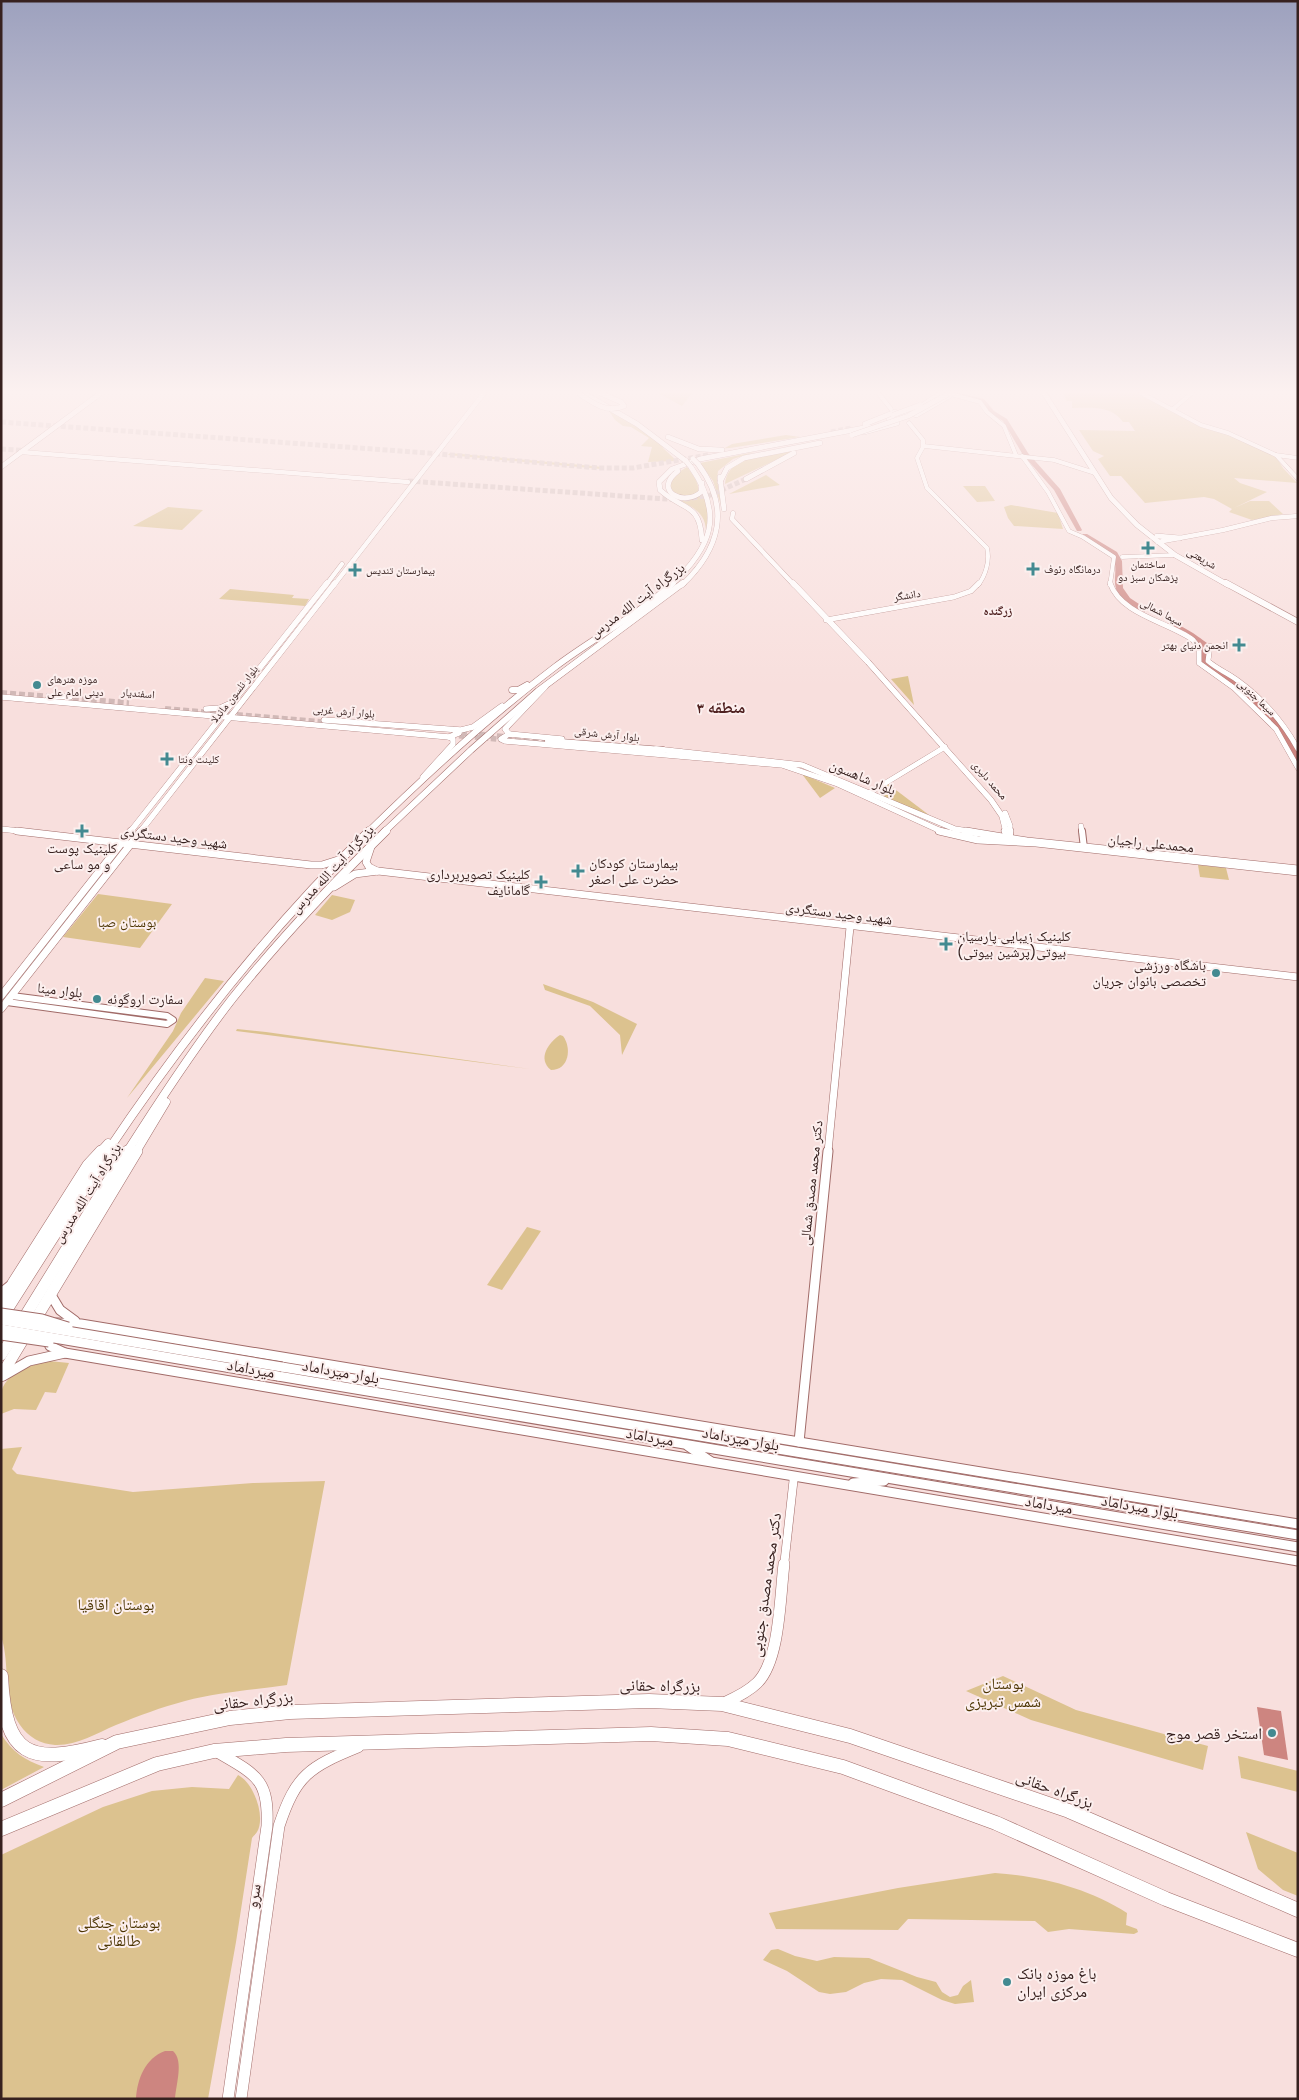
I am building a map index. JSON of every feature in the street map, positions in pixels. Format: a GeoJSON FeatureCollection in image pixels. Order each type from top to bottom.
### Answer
{"type":"FeatureCollection","features":[{"type":"Feature","properties":{"kind":"highway"},"geometry":{"type":"LineString","coordinates":[[719,522],[724,510],[721,491]]}},
{"type":"Feature","properties":{"kind":"main road","name":"بلوار نلسون ماندلا"},"geometry":{"type":"LineString","coordinates":[[2,995],[401,491]]}},
{"type":"Feature","properties":{"kind":"main road","name":"بلوار نلسون ماندلا"},"geometry":{"type":"LineString","coordinates":[[1,1010],[405,491]]}},
{"type":"Feature","properties":{"kind":"main road"},"geometry":{"type":"LineString","coordinates":[[661,491],[668,498],[694,511],[701,518],[703,530],[702,545]]}},
{"type":"Feature","properties":{"kind":"main road"},"geometry":{"type":"LineString","coordinates":[[670,491],[672,495],[687,498],[699,495],[701,491]]}},
{"type":"Feature","properties":{"kind":"main road","name":"بزرگراه آیت الله مدرس"},"geometry":{"type":"LineString","coordinates":[[1,1320],[123,1128],[211,1007],[268,938],[343,858],[405,796],[521,695],[670,584],[690,565],[708,532],[712,511],[705,491]]}},
{"type":"Feature","properties":{"kind":"main road","name":"بزرگراه آیت الله مدرس"},"geometry":{"type":"LineString","coordinates":[[1,1355],[129,1147],[176,1077],[249,978],[372,844],[488,734],[584,655],[668,595],[693,574],[704,560],[719,522],[720,511],[714,491]]}},
{"type":"Feature","properties":{"kind":"main road","name":"شریعتی"},"geometry":{"type":"LineString","coordinates":[[1107,491],[1137,525],[1177,553],[1298,622]]}},
{"type":"Feature","properties":{"kind":"main road","name":"شریعتی"},"geometry":{"type":"LineString","coordinates":[[1113,491],[1161,541]]}},
{"type":"Feature","properties":{"kind":"main road","name":"محمد دلیری"},"geometry":{"type":"LineString","coordinates":[[733,513],[732,519],[738,526],[828,619],[991,800],[1002,816],[1006,841]]}},
{"type":"Feature","properties":{"kind":"main road"},"geometry":{"type":"LineString","coordinates":[[1161,541],[1224,532],[1275,519],[1298,517]]}},
{"type":"Feature","properties":{"kind":"main road"},"geometry":{"type":"LineString","coordinates":[[1161,541],[1182,538]]}},
{"type":"Feature","properties":{"kind":"main road"},"geometry":{"type":"LineString","coordinates":[[1177,553],[1176,544],[1182,538]]}},
{"type":"Feature","properties":{"kind":"main road","name":"شریعتی"},"geometry":{"type":"LineString","coordinates":[[1177,553],[1298,618]]}},
{"type":"Feature","properties":{"kind":"main road"},"geometry":{"type":"LineString","coordinates":[[512,690],[523,688],[551,671]]}},
{"type":"Feature","properties":{"kind":"main road"},"geometry":{"type":"LineString","coordinates":[[509,734],[505,729],[509,723],[545,687]]}},
{"type":"Feature","properties":{"kind":"main road","name":"بلوار آرش غربی"},"geometry":{"type":"LineString","coordinates":[[222,715],[232,714],[454,730],[474,727],[521,695]]}},
{"type":"Feature","properties":{"kind":"main road","name":"اسفندیار"},"geometry":{"type":"LineString","coordinates":[[1,696],[222,715]]}},
{"type":"Feature","properties":{"kind":"main road","name":"اسفندیار"},"geometry":{"type":"LineString","coordinates":[[52,701],[47,698],[54,696],[209,710],[220,708],[232,702]]}},
{"type":"Feature","properties":{"kind":"main road","name":"بلوار آرش غربی"},"geometry":{"type":"LineString","coordinates":[[232,714],[242,717],[449,737]]}},
{"type":"Feature","properties":{"kind":"main road"},"geometry":{"type":"LineString","coordinates":[[224,723],[242,717]]}},
{"type":"Feature","properties":{"kind":"main road","name":"بلوار آرش غربی"},"geometry":{"type":"LineString","coordinates":[[252,718],[322,723]]}},
{"type":"Feature","properties":{"kind":"main road"},"geometry":{"type":"LineString","coordinates":[[449,737],[459,734],[454,730]]}},
{"type":"Feature","properties":{"kind":"main road","name":"بلوار آرش شرقی"},"geometry":{"type":"LineString","coordinates":[[509,734],[663,750],[703,757],[606,751],[506,741],[501,737],[509,734]]}},
{"type":"Feature","properties":{"kind":"main road"},"geometry":{"type":"LineString","coordinates":[[405,796],[454,744],[454,739],[449,737]]}},
{"type":"Feature","properties":{"kind":"main road"},"geometry":{"type":"LineString","coordinates":[[547,742],[663,750]]}},
{"type":"Feature","properties":{"kind":"main road","name":"بلوار آرش شرقی"},"geometry":{"type":"LineString","coordinates":[[547,742],[606,751]]}},
{"type":"Feature","properties":{"kind":"main road","name":"بلوار شاهسون"},"geometry":{"type":"LineString","coordinates":[[703,757],[784,762],[802,765],[936,830],[960,837],[1006,841]]}},
{"type":"Feature","properties":{"kind":"main road","name":"بلوار شاهسون"},"geometry":{"type":"LineString","coordinates":[[822,776],[955,829],[1006,841]]}},
{"type":"Feature","properties":{"kind":"main road","name":"شهید وحید دستگردی"},"geometry":{"type":"LineString","coordinates":[[1,829],[311,865],[322,865],[343,858]]}},
{"type":"Feature","properties":{"kind":"main road","name":"محمدعلی راجیان"},"geometry":{"type":"LineString","coordinates":[[1006,841],[1084,847],[1298,870]]}},
{"type":"Feature","properties":{"kind":"main road"},"geometry":{"type":"LineString","coordinates":[[372,844],[366,862],[370,867],[378,871]]}},
{"type":"Feature","properties":{"kind":"main road","name":"شهید وحید دستگردی"},"geometry":{"type":"LineString","coordinates":[[326,892],[355,874],[378,871],[850,927],[1298,977]]}},
{"type":"Feature","properties":{"kind":"main road","name":"دکتر محمد مصدق شمالی"},"geometry":{"type":"LineString","coordinates":[[798,1442],[850,927]]}},
{"type":"Feature","properties":{"kind":"main road"},"geometry":{"type":"LineString","coordinates":[[26,964],[36,965]]}},
{"type":"Feature","properties":{"kind":"main road"},"geometry":{"type":"LineString","coordinates":[[1,1376],[164,1105],[176,1077]]}},
{"type":"Feature","properties":{"kind":"main road"},"geometry":{"type":"LineString","coordinates":[[89,1339],[42,1319],[1,1312],[13,1283],[88,1165],[123,1128]]}},
{"type":"Feature","properties":{"kind":"main road"},"geometry":{"type":"LineString","coordinates":[[1,1293],[13,1283]]}},
{"type":"Feature","properties":{"kind":"main road"},"geometry":{"type":"LineString","coordinates":[[51,1295],[60,1311],[81,1324]]}},
{"type":"Feature","properties":{"kind":"main road","name":"بلوار میرداماد"},"geometry":{"type":"LineString","coordinates":[[1,1320],[89,1339],[687,1445],[1298,1547]]}},
{"type":"Feature","properties":{"kind":"main road"},"geometry":{"type":"LineString","coordinates":[[65,1353],[47,1343],[48,1333],[53,1326],[60,1322],[81,1324]]}},
{"type":"Feature","properties":{"kind":"main road","name":"میرداماد"},"geometry":{"type":"LineString","coordinates":[[81,1324],[1298,1524]]}},
{"type":"Feature","properties":{"kind":"main road","name":"بلوار میرداماد"},"geometry":{"type":"LineString","coordinates":[[1,1329],[89,1339]]}},
{"type":"Feature","properties":{"kind":"main road"},"geometry":{"type":"LineString","coordinates":[[1,1335],[52,1342],[89,1339]]}},
{"type":"Feature","properties":{"kind":"main road"},"geometry":{"type":"LineString","coordinates":[[139,1364],[151,1358],[157,1352],[160,1341],[156,1336]]}},
{"type":"Feature","properties":{"kind":"main road"},"geometry":{"type":"LineString","coordinates":[[181,1371],[172,1363],[172,1354],[178,1344],[186,1341]]}},
{"type":"Feature","properties":{"kind":"main road","name":"میرداماد"},"geometry":{"type":"LineString","coordinates":[[1,1376],[29,1361],[65,1353],[181,1371],[1298,1561]]}},
{"type":"Feature","properties":{"kind":"main road","name":"بلوار میرداماد"},"geometry":{"type":"LineString","coordinates":[[280,1372],[570,1415],[1298,1535]]}},
{"type":"Feature","properties":{"kind":"main road"},"geometry":{"type":"LineString","coordinates":[[570,1415],[629,1414]]}},
{"type":"Feature","properties":{"kind":"main road"},"geometry":{"type":"LineString","coordinates":[[687,1445],[711,1462]]}},
{"type":"Feature","properties":{"kind":"main road"},"geometry":{"type":"LineString","coordinates":[[838,1483],[898,1480]]}},
{"type":"Feature","properties":{"kind":"main road"},"geometry":{"type":"LineString","coordinates":[[1234,1524],[1273,1520]]}},
{"type":"Feature","properties":{"kind":"main road"},"geometry":{"type":"LineString","coordinates":[[1,1676],[3,1704],[8,1728],[19,1744],[29,1751],[52,1756],[117,1742]]}},
{"type":"Feature","properties":{"kind":"main road","name":"بزرگراه حقانی"},"geometry":{"type":"LineString","coordinates":[[1,1800],[117,1742],[230,1718],[290,1712],[649,1701],[722,1704],[850,1736],[1069,1811],[1298,1910]]}},
{"type":"Feature","properties":{"kind":"main road"},"geometry":{"type":"LineString","coordinates":[[1,1829],[157,1764],[214,1751],[286,1745],[651,1734],[728,1739],[843,1766],[996,1823],[1166,1898],[1298,1950]]}},
{"type":"Feature","properties":{"kind":"street","name":"دانشگر"},"geometry":{"type":"LineString","coordinates":[[828,619],[954,597],[970,592],[984,578],[989,554],[987,548],[930,491]]}},
{"type":"Feature","properties":{"kind":"street","name":"سیما شمالی"},"geometry":{"type":"LineString","coordinates":[[1048,491],[1052,501],[1060,510],[1069,531],[1114,557],[1110,585],[1121,598],[1150,619],[1176,630],[1194,641],[1198,648]]}},
{"type":"Feature","properties":{"kind":"street"},"geometry":{"type":"LineString","coordinates":[[1122,557],[1177,553]]}},
{"type":"Feature","properties":{"kind":"street"},"geometry":{"type":"LineString","coordinates":[[1140,612],[1150,611]]}},
{"type":"Feature","properties":{"kind":"street"},"geometry":{"type":"LineString","coordinates":[[1210,646],[1208,661],[1214,667],[1241,682],[1283,726],[1298,749]]}},
{"type":"Feature","properties":{"kind":"street","name":"سیما جنوبی"},"geometry":{"type":"LineString","coordinates":[[1198,648],[1199,663],[1234,688],[1276,729],[1298,768]]}},
{"type":"Feature","properties":{"kind":"street"},"geometry":{"type":"LineString","coordinates":[[868,793],[944,747]]}},
{"type":"Feature","properties":{"kind":"street"},"geometry":{"type":"LineString","coordinates":[[1081,826],[1084,847]]}},
{"type":"Feature","properties":{"kind":"street","name":"بلوار مینا"},"geometry":{"type":"LineString","coordinates":[[9,999],[167,1016],[173,1020],[166,1024],[18,1000]]}},
{"type":"Feature","properties":{"kind":"street","name":"دکتر محمد مصدق جنوبی"},"geometry":{"type":"LineString","coordinates":[[722,1704],[750,1691],[764,1678],[770,1666],[774,1650],[794,1476]]}},
{"type":"Feature","properties":{"kind":"street","name":"سرو"},"geometry":{"type":"LineString","coordinates":[[242,2099],[279,1826],[288,1798],[302,1776],[321,1762],[368,1743]]}},
{"type":"Feature","properties":{"kind":"street","name":"سرو"},"geometry":{"type":"LineString","coordinates":[[214,1751],[245,1767],[258,1780],[267,1798],[268,1826],[228,2099]]}},
{"type":"Feature","properties":{"kind":"green space"},"geometry":{"type":"Polygon","coordinates":[[[672,491],[698,491],[698,493],[689,497],[672,493],[672,491]]]}},
{"type":"Feature","properties":{"kind":"green space"},"geometry":{"type":"Polygon","coordinates":[[[716,491],[719,491],[721,505],[716,491]]]}},
{"type":"Feature","properties":{"kind":"green space"},"geometry":{"type":"Polygon","coordinates":[[[735,491],[746,491],[729,494],[735,491]]]}},
{"type":"Feature","properties":{"kind":"green space"},"geometry":{"type":"Polygon","coordinates":[[[967,491],[988,491],[995,501],[977,502],[967,491]]]}},
{"type":"Feature","properties":{"kind":"green space"},"geometry":{"type":"Polygon","coordinates":[[[1134,491],[1264,491],[1267,492],[1234,508],[1250,501],[1269,501],[1283,514],[1252,520],[1229,512],[1232,509],[1214,499],[1204,497],[1145,503],[1134,491]]]}},
{"type":"Feature","properties":{"kind":"green space"},"geometry":{"type":"Polygon","coordinates":[[[704,492],[708,515],[706,530],[703,518],[695,509],[672,497],[693,499],[704,492]]]}},
{"type":"Feature","properties":{"kind":"green space"},"geometry":{"type":"Polygon","coordinates":[[[1011,505],[1058,513],[1063,529],[1014,526],[1008,518],[1004,507],[1011,505]]]}},
{"type":"Feature","properties":{"kind":"green space"},"geometry":{"type":"Polygon","coordinates":[[[168,507],[203,510],[182,530],[133,526],[168,507]]]}},
{"type":"Feature","properties":{"kind":"green space"},"geometry":{"type":"Polygon","coordinates":[[[230,589],[294,595],[292,598],[309,599],[305,606],[219,599],[230,589]]]}},
{"type":"Feature","properties":{"kind":"green space"},"geometry":{"type":"Polygon","coordinates":[[[908,676],[914,705],[891,679],[908,676]]]}},
{"type":"Feature","properties":{"kind":"green space"},"geometry":{"type":"Polygon","coordinates":[[[802,774],[835,788],[820,798],[802,774]]]}},
{"type":"Feature","properties":{"kind":"green space"},"geometry":{"type":"Polygon","coordinates":[[[888,784],[929,815],[882,797],[880,794],[881,790],[888,784]]]}},
{"type":"Feature","properties":{"kind":"green space"},"geometry":{"type":"Polygon","coordinates":[[[1198,865],[1226,868],[1229,880],[1200,877],[1198,865]]]}},
{"type":"Feature","properties":{"kind":"green space","name":"بوستان صبا"},"geometry":{"type":"Polygon","coordinates":[[[98,894],[172,904],[140,948],[63,937],[98,894]]]}},
{"type":"Feature","properties":{"kind":"green space"},"geometry":{"type":"Polygon","coordinates":[[[332,895],[355,900],[350,912],[332,920],[315,915],[332,895]]]}},
{"type":"Feature","properties":{"kind":"green space"},"geometry":{"type":"Polygon","coordinates":[[[205,978],[224,981],[127,1098],[173,1031],[181,1013],[205,978]]]}},
{"type":"Feature","properties":{"kind":"green space"},"geometry":{"type":"Polygon","coordinates":[[[543,984],[593,1002],[637,1024],[622,1055],[620,1035],[590,1006],[545,990],[543,984]]]}},
{"type":"Feature","properties":{"kind":"green space"},"geometry":{"type":"Polygon","coordinates":[[[237,1029],[266,1032],[530,1069],[236,1031],[237,1029]]]}},
{"type":"Feature","properties":{"kind":"green space"},"geometry":{"type":"Polygon","coordinates":[[[560,1035],[566,1041],[567,1058],[562,1066],[551,1070],[545,1061],[546,1051],[560,1035]]]}},
{"type":"Feature","properties":{"kind":"green space"},"geometry":{"type":"Polygon","coordinates":[[[527,1227],[541,1231],[502,1290],[487,1285],[527,1227]]]}},
{"type":"Feature","properties":{"kind":"green space"},"geometry":{"type":"Polygon","coordinates":[[[49,1361],[69,1363],[56,1393],[45,1392],[36,1410],[14,1409],[1,1414],[1,1394],[7,1381],[19,1371],[49,1361]]]}},
{"type":"Feature","properties":{"kind":"green space","name":"بوستان اقاقیا"},"geometry":{"type":"Polygon","coordinates":[[[22,1447],[12,1469],[17,1474],[133,1492],[253,1483],[325,1481],[287,1685],[223,1693],[185,1701],[141,1715],[86,1738],[63,1745],[40,1741],[27,1733],[14,1715],[10,1704],[6,1658],[1,1636],[1,1449],[22,1447]]]}},
{"type":"Feature","properties":{"kind":"green space","name":"بوستان شمس تبریزی"},"geometry":{"type":"Polygon","coordinates":[[[1003,1676],[1076,1710],[1208,1746],[1203,1770],[1031,1720],[966,1691],[1003,1676]]]}},
{"type":"Feature","properties":{"kind":"green space"},"geometry":{"type":"Polygon","coordinates":[[[1,1734],[20,1755],[44,1767],[1,1790],[1,1734]]]}},
{"type":"Feature","properties":{"kind":"green space"},"geometry":{"type":"Polygon","coordinates":[[[1238,1756],[1298,1771],[1298,1792],[1241,1778],[1238,1756]]]}},
{"type":"Feature","properties":{"kind":"green space","name":"بوستان جنگلی طالقانی"},"geometry":{"type":"Polygon","coordinates":[[[238,1775],[249,1785],[257,1801],[260,1818],[257,1832],[252,1838],[236,1942],[208,2099],[1,2099],[1,1855],[103,1807],[152,1791],[192,1787],[229,1789],[238,1775]]]}},
{"type":"Feature","properties":{"kind":"green space"},"geometry":{"type":"Polygon","coordinates":[[[1246,1832],[1298,1853],[1298,1896],[1283,1890],[1258,1869],[1246,1832]]]}},
{"type":"Feature","properties":{"kind":"green space"},"geometry":{"type":"Polygon","coordinates":[[[995,1873],[1046,1880],[1080,1890],[1127,1913],[1126,1925],[1137,1929],[1138,1932],[1134,1934],[1069,1929],[1048,1932],[1035,1921],[908,1919],[898,1930],[776,1929],[769,1913],[898,1888],[995,1873]]]}},
{"type":"Feature","properties":{"kind":"green space"},"geometry":{"type":"Polygon","coordinates":[[[778,1949],[795,1956],[817,1961],[834,1957],[869,1958],[917,1977],[936,1982],[942,1992],[950,1997],[958,1995],[963,1986],[971,1980],[974,2002],[955,2004],[942,2000],[902,1980],[881,1979],[864,1983],[846,1992],[830,1994],[819,1992],[787,1971],[763,1960],[771,1950],[778,1949]]]}},
{"type":"Feature","properties":{"kind":"shaded area","name":"استخر قصر موج"},"geometry":{"type":"Polygon","coordinates":[[[1257,1707],[1281,1711],[1288,1760],[1264,1755],[1257,1707]]]}},
{"type":"Feature","properties":{"kind":"shaded area"},"geometry":{"type":"Polygon","coordinates":[[[165,2051],[173,2051],[178,2061],[175,2099],[136,2099],[138,2084],[143,2070],[152,2059],[165,2051]]]}},
{"type":"Feature","properties":{"kind":"waterway"},"geometry":{"type":"LineString","coordinates":[[1058,491],[1079,530]]}},
{"type":"Feature","properties":{"kind":"waterway"},"geometry":{"type":"LineString","coordinates":[[1085,535],[1115,553],[1119,565],[1119,588],[1127,599],[1142,610]]}},
{"type":"Feature","properties":{"kind":"waterway"},"geometry":{"type":"LineString","coordinates":[[1168,625],[1189,634],[1204,645],[1205,665],[1218,675],[1237,684],[1281,728],[1298,761]]}},
{"type":"Feature","properties":{"kind":"tunnel"},"geometry":{"type":"LineString","coordinates":[[551,491],[680,500],[711,495],[720,491]]}},
{"type":"Feature","properties":{"kind":"tunnel"},"geometry":{"type":"LineString","coordinates":[[1,693],[129,703]]}},
{"type":"Feature","properties":{"kind":"tunnel"},"geometry":{"type":"LineString","coordinates":[[165,709],[334,723]]}},
{"type":"Feature","properties":{"kind":"tunnel"},"geometry":{"type":"LineString","coordinates":[[452,732],[548,741]]}},
{"type":"Feature","properties":{"kind":"tunnel"},"geometry":{"type":"LineString","coordinates":[[451,735],[507,740]]}},
{"type":"Feature","properties":{"kind":"place","name":"ساختمان پزشکان سبز دو"},"geometry":{"type":"Point","coordinates":[1148,548]}},
{"type":"Feature","properties":{"kind":"place","name":"درمانگاه رئوف"},"geometry":{"type":"Point","coordinates":[1033,569]}},
{"type":"Feature","properties":{"kind":"place","name":"بیمارستان تندیس"},"geometry":{"type":"Point","coordinates":[355,570]}},
{"type":"Feature","properties":{"kind":"place","name":"انجمن دنیای بهتر"},"geometry":{"type":"Point","coordinates":[1239,645]}},
{"type":"Feature","properties":{"kind":"place","name":"موزه هنرهای دینی امام علی"},"geometry":{"type":"Point","coordinates":[37,685]}},
{"type":"Feature","properties":{"kind":"place","name":"کلینت ونتا"},"geometry":{"type":"Point","coordinates":[167,759]}},
{"type":"Feature","properties":{"kind":"place","name":"کلینیک پوست و مو ساعی"},"geometry":{"type":"Point","coordinates":[82,831]}},
{"type":"Feature","properties":{"kind":"place","name":"بیمارستان کودکان حضرت علی اصغر"},"geometry":{"type":"Point","coordinates":[578,871]}},
{"type":"Feature","properties":{"kind":"place","name":"کلینیک تصویربرداری گامانایف"},"geometry":{"type":"Point","coordinates":[541,882]}},
{"type":"Feature","properties":{"kind":"place","name":"کلینیک زیبایی پارسیان بیوتی(پرشین بیوتی)"},"geometry":{"type":"Point","coordinates":[946,944]}},
{"type":"Feature","properties":{"kind":"place","name":"باشگاه ورزشی تخصصی بانوان جریان"},"geometry":{"type":"Point","coordinates":[1216,973]}},
{"type":"Feature","properties":{"kind":"place","name":"سفارت اروگوئه"},"geometry":{"type":"Point","coordinates":[97,999]}},
{"type":"Feature","properties":{"kind":"place","name":"استخر قصر موج"},"geometry":{"type":"Point","coordinates":[1272,1733]}},
{"type":"Feature","properties":{"kind":"place","name":"باغ موزه بانک مرکزی ایران"},"geometry":{"type":"Point","coordinates":[1007,1982]}},
{"type":"Feature","properties":{"kind":"district","name":"زرگنده"},"geometry":{"type":"Point","coordinates":[998,611]}},
{"type":"Feature","properties":{"kind":"district","name":"منطقه ۳"},"geometry":{"type":"Point","coordinates":[721,707]}}]}
